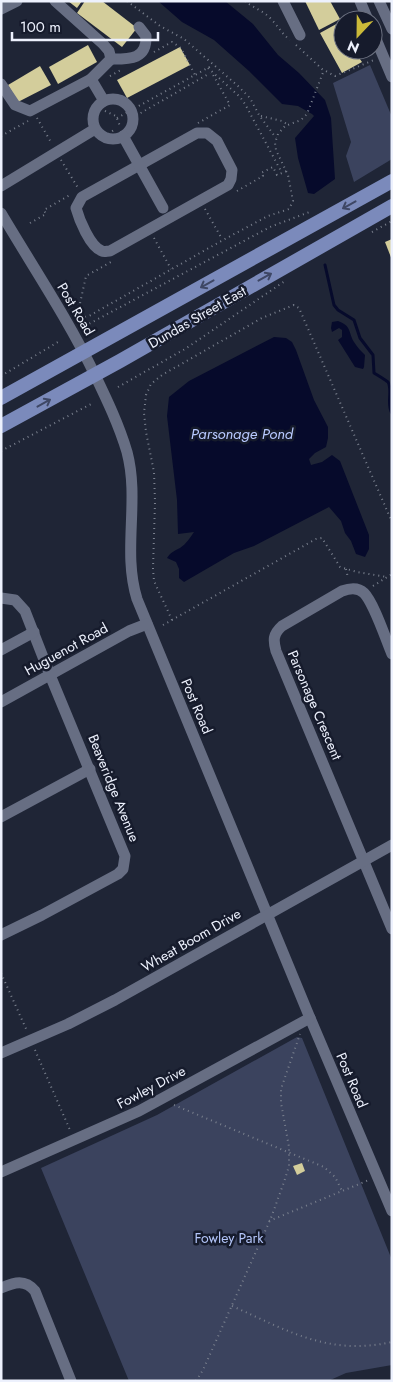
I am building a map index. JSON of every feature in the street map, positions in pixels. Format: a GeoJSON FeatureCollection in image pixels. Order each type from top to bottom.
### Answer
{"type":"FeatureCollection","features":[{"type":"Feature","properties":{"kind":"main road","name":"Dundas Street East"},"geometry":{"type":"LineString","coordinates":[[1,398],[392,181]]}},
{"type":"Feature","properties":{"kind":"main road","name":"Dundas Street East"},"geometry":{"type":"LineString","coordinates":[[1,426],[95,375],[392,206]]}},
{"type":"Feature","properties":{"kind":"street"},"geometry":{"type":"LineString","coordinates":[[1,10],[17,1]]}},
{"type":"Feature","properties":{"kind":"street"},"geometry":{"type":"LineString","coordinates":[[55,1],[103,44],[109,51],[112,60]]}},
{"type":"Feature","properties":{"kind":"street"},"geometry":{"type":"LineString","coordinates":[[284,1],[300,35]]}},
{"type":"Feature","properties":{"kind":"street"},"geometry":{"type":"LineString","coordinates":[[379,1],[392,29]]}},
{"type":"Feature","properties":{"kind":"street"},"geometry":{"type":"LineString","coordinates":[[1,84],[15,105],[30,112],[91,79],[112,60],[128,59],[140,54],[146,43],[146,36],[139,27]]}},
{"type":"Feature","properties":{"kind":"street"},"geometry":{"type":"LineString","coordinates":[[383,56],[392,77]]}},
{"type":"Feature","properties":{"kind":"street"},"geometry":{"type":"LineString","coordinates":[[91,79],[101,103]]}},
{"type":"Feature","properties":{"kind":"street"},"geometry":{"type":"LineString","coordinates":[[109,100],[124,103],[131,115],[130,129],[123,136],[114,139],[99,133],[93,124],[93,114],[101,103],[109,100]]}},
{"type":"Feature","properties":{"kind":"street"},"geometry":{"type":"LineString","coordinates":[[1,186],[99,133]]}},
{"type":"Feature","properties":{"kind":"street"},"geometry":{"type":"LineString","coordinates":[[197,133],[207,133],[217,141],[232,170],[228,185],[110,251],[101,251],[92,243],[79,218],[76,208],[81,194],[140,165],[197,133]]}},
{"type":"Feature","properties":{"kind":"street"},"geometry":{"type":"LineString","coordinates":[[123,136],[163,208]]}},
{"type":"Feature","properties":{"kind":"street","name":"Post Road"},"geometry":{"type":"LineString","coordinates":[[1,213],[84,352],[114,414],[127,452],[132,501],[130,568],[135,591],[310,1018],[392,1210]]}},
{"type":"Feature","properties":{"kind":"street","name":"Parsonage Crescent"},"geometry":{"type":"LineString","coordinates":[[364,861],[276,651],[274,638],[277,630],[282,626],[342,591],[352,588],[363,592],[370,601],[392,654]]}},
{"type":"Feature","properties":{"kind":"street","name":"Beaveridge Avenue"},"geometry":{"type":"LineString","coordinates":[[1,598],[10,598],[19,604],[25,612],[125,856],[123,870],[118,874],[1,935]]}},
{"type":"Feature","properties":{"kind":"street","name":"Huguenot Road"},"geometry":{"type":"LineString","coordinates":[[1,702],[129,631],[147,624]]}},
{"type":"Feature","properties":{"kind":"street"},"geometry":{"type":"LineString","coordinates":[[1,650],[34,632]]}},
{"type":"Feature","properties":{"kind":"street"},"geometry":{"type":"LineString","coordinates":[[1,817],[90,769]]}},
{"type":"Feature","properties":{"kind":"street","name":"Wheat Boom Drive"},"geometry":{"type":"LineString","coordinates":[[1,1053],[68,1024],[115,1000],[392,846]]}},
{"type":"Feature","properties":{"kind":"street"},"geometry":{"type":"LineString","coordinates":[[364,861],[392,929]]}},
{"type":"Feature","properties":{"kind":"street","name":"Fowley Drive"},"geometry":{"type":"LineString","coordinates":[[1,1172],[139,1111],[310,1018]]}},
{"type":"Feature","properties":{"kind":"street"},"geometry":{"type":"LineString","coordinates":[[1,1288],[18,1282],[26,1283],[32,1288],[43,1310],[71,1381]]}},
{"type":"Feature","properties":{"kind":"path"},"geometry":{"type":"LineString","coordinates":[[127,1],[160,26],[184,39],[250,98],[277,138]]}},
{"type":"Feature","properties":{"kind":"path"},"geometry":{"type":"LineString","coordinates":[[245,1],[268,16],[282,34],[324,70],[335,76],[374,60]]}},
{"type":"Feature","properties":{"kind":"path"},"geometry":{"type":"LineString","coordinates":[[148,55],[172,42],[181,48],[195,75]]}},
{"type":"Feature","properties":{"kind":"path"},"geometry":{"type":"LineString","coordinates":[[131,115],[213,65]]}},
{"type":"Feature","properties":{"kind":"path"},"geometry":{"type":"LineString","coordinates":[[208,68],[219,86]]}},
{"type":"Feature","properties":{"kind":"path"},"geometry":{"type":"LineString","coordinates":[[107,78],[123,69]]}},
{"type":"Feature","properties":{"kind":"path"},"geometry":{"type":"LineString","coordinates":[[85,317],[223,240],[268,216],[286,211],[291,207],[293,201],[291,190],[287,171],[276,150],[277,138],[281,130],[288,124],[301,120],[306,114],[324,70]]}},
{"type":"Feature","properties":{"kind":"path"},"geometry":{"type":"LineString","coordinates":[[101,103],[102,110],[117,118],[131,115],[212,73]]}},
{"type":"Feature","properties":{"kind":"path"},"geometry":{"type":"LineString","coordinates":[[212,73],[240,97],[245,104],[282,173]]}},
{"type":"Feature","properties":{"kind":"path"},"geometry":{"type":"LineString","coordinates":[[202,78],[205,83]]}},
{"type":"Feature","properties":{"kind":"path"},"geometry":{"type":"LineString","coordinates":[[36,116],[55,148]]}},
{"type":"Feature","properties":{"kind":"path"},"geometry":{"type":"LineString","coordinates":[[261,116],[288,124]]}},
{"type":"Feature","properties":{"kind":"path"},"geometry":{"type":"LineString","coordinates":[[99,133],[120,126],[117,118]]}},
{"type":"Feature","properties":{"kind":"path"},"geometry":{"type":"LineString","coordinates":[[30,223],[46,214],[44,210],[81,194],[62,161]]}},
{"type":"Feature","properties":{"kind":"path"},"geometry":{"type":"LineString","coordinates":[[274,169],[277,175],[287,171]]}},
{"type":"Feature","properties":{"kind":"path"},"geometry":{"type":"LineString","coordinates":[[205,209],[223,240]]}},
{"type":"Feature","properties":{"kind":"path"},"geometry":{"type":"LineString","coordinates":[[86,326],[270,227],[314,210]]}},
{"type":"Feature","properties":{"kind":"path"},"geometry":{"type":"LineString","coordinates":[[367,235],[392,221]]}},
{"type":"Feature","properties":{"kind":"path"},"geometry":{"type":"LineString","coordinates":[[154,238],[171,268]]}},
{"type":"Feature","properties":{"kind":"path"},"geometry":{"type":"LineString","coordinates":[[79,308],[86,276],[99,269]]}},
{"type":"Feature","properties":{"kind":"path"},"geometry":{"type":"LineString","coordinates":[[118,387],[185,349],[285,282]]}},
{"type":"Feature","properties":{"kind":"path"},"geometry":{"type":"LineString","coordinates":[[172,620],[154,581],[152,569],[155,502],[154,472],[144,413],[146,395],[151,384],[162,375],[262,318],[294,305],[299,308],[392,522]]}},
{"type":"Feature","properties":{"kind":"path"},"geometry":{"type":"LineString","coordinates":[[1,376],[58,342]]}},
{"type":"Feature","properties":{"kind":"path"},"geometry":{"type":"LineString","coordinates":[[1,451],[93,403]]}},
{"type":"Feature","properties":{"kind":"path"},"geometry":{"type":"LineString","coordinates":[[163,625],[316,539],[322,538],[340,567],[387,577]]}},
{"type":"Feature","properties":{"kind":"path"},"geometry":{"type":"LineString","coordinates":[[346,569],[348,578]]}},
{"type":"Feature","properties":{"kind":"path"},"geometry":{"type":"LineString","coordinates":[[373,586],[392,574]]}},
{"type":"Feature","properties":{"kind":"path"},"geometry":{"type":"LineString","coordinates":[[1,973],[28,1034]]}},
{"type":"Feature","properties":{"kind":"path"},"geometry":{"type":"LineString","coordinates":[[196,1381],[203,1370],[269,1221],[289,1166],[289,1152],[281,1103],[282,1089],[300,1034]]}},
{"type":"Feature","properties":{"kind":"path"},"geometry":{"type":"LineString","coordinates":[[34,1047],[70,1130]]}},
{"type":"Feature","properties":{"kind":"path"},"geometry":{"type":"LineString","coordinates":[[174,1104],[324,1167],[335,1177],[342,1191]]}},
{"type":"Feature","properties":{"kind":"path"},"geometry":{"type":"LineString","coordinates":[[269,1221],[377,1177]]}},
{"type":"Feature","properties":{"kind":"path"},"geometry":{"type":"LineString","coordinates":[[232,1306],[307,1339],[322,1343],[350,1347],[392,1342]]}},
{"type":"Feature","properties":{"kind":"green space"},"geometry":{"type":"Polygon","coordinates":[[[370,65],[392,117],[392,159],[354,182],[346,156],[351,142],[333,83],[370,65]]]}},
{"type":"Feature","properties":{"kind":"green space","name":"Fowley Park"},"geometry":{"type":"Polygon","coordinates":[[[297,1037],[302,1038],[392,1260],[392,1365],[346,1373],[328,1381],[129,1381],[41,1168],[157,1115],[297,1037]]]}},
{"type":"Feature","properties":{"kind":"water"},"geometry":{"type":"Polygon","coordinates":[[[158,1],[225,1],[253,24],[278,55],[299,73],[325,100],[331,118],[335,179],[314,194],[308,193],[298,158],[295,138],[314,116],[298,106],[282,104],[214,40],[182,22],[158,1]]]}},
{"type":"Feature","properties":{"kind":"water"},"geometry":{"type":"Polygon","coordinates":[[[338,321],[348,327],[354,342],[365,355],[363,369],[355,367],[338,340],[342,337],[342,330],[339,328],[332,332],[332,322],[338,321]]]}},
{"type":"Feature","properties":{"kind":"water","name":"Parsonage Pond"},"geometry":{"type":"Polygon","coordinates":[[[274,337],[286,338],[292,342],[314,400],[328,427],[326,447],[309,459],[311,465],[322,462],[332,455],[340,461],[369,535],[369,549],[365,557],[356,554],[341,521],[329,507],[254,546],[234,553],[184,582],[179,578],[179,569],[176,562],[167,558],[171,553],[184,545],[194,532],[178,534],[177,500],[167,416],[169,397],[189,381],[274,337]]]}},
{"type":"Feature","properties":{"kind":"building"},"geometry":{"type":"Polygon","coordinates":[[[68,1],[82,1],[77,8],[68,1]]]}},
{"type":"Feature","properties":{"kind":"building"},"geometry":{"type":"Polygon","coordinates":[[[85,1],[102,1],[137,28],[122,47],[77,13],[85,1]]]}},
{"type":"Feature","properties":{"kind":"building"},"geometry":{"type":"Polygon","coordinates":[[[305,1],[330,1],[335,10],[333,10],[333,23],[319,30],[305,1]]]}},
{"type":"Feature","properties":{"kind":"building"},"geometry":{"type":"Polygon","coordinates":[[[333,26],[333,57],[320,33],[333,26]]]}},
{"type":"Feature","properties":{"kind":"building"},"geometry":{"type":"Polygon","coordinates":[[[88,45],[97,62],[58,84],[49,67],[88,45]]]}},
{"type":"Feature","properties":{"kind":"building"},"geometry":{"type":"Polygon","coordinates":[[[180,47],[190,65],[127,98],[117,80],[180,47]]]}},
{"type":"Feature","properties":{"kind":"building"},"geometry":{"type":"Polygon","coordinates":[[[335,60],[361,60],[362,62],[342,73],[335,60]]]}},
{"type":"Feature","properties":{"kind":"building"},"geometry":{"type":"Polygon","coordinates":[[[40,66],[51,85],[18,102],[8,85],[40,66]]]}},
{"type":"Feature","properties":{"kind":"building"},"geometry":{"type":"Polygon","coordinates":[[[392,239],[392,260],[385,242],[392,239]]]}},
{"type":"Feature","properties":{"kind":"building"},"geometry":{"type":"Polygon","coordinates":[[[302,1163],[305,1171],[297,1175],[293,1166],[302,1163]]]}},
{"type":"Feature","properties":{"kind":"waterway"},"geometry":{"type":"LineString","coordinates":[[325,265],[334,305],[338,310],[354,320],[360,338],[373,355],[374,373],[388,382],[390,410],[392,413]]}}]}
